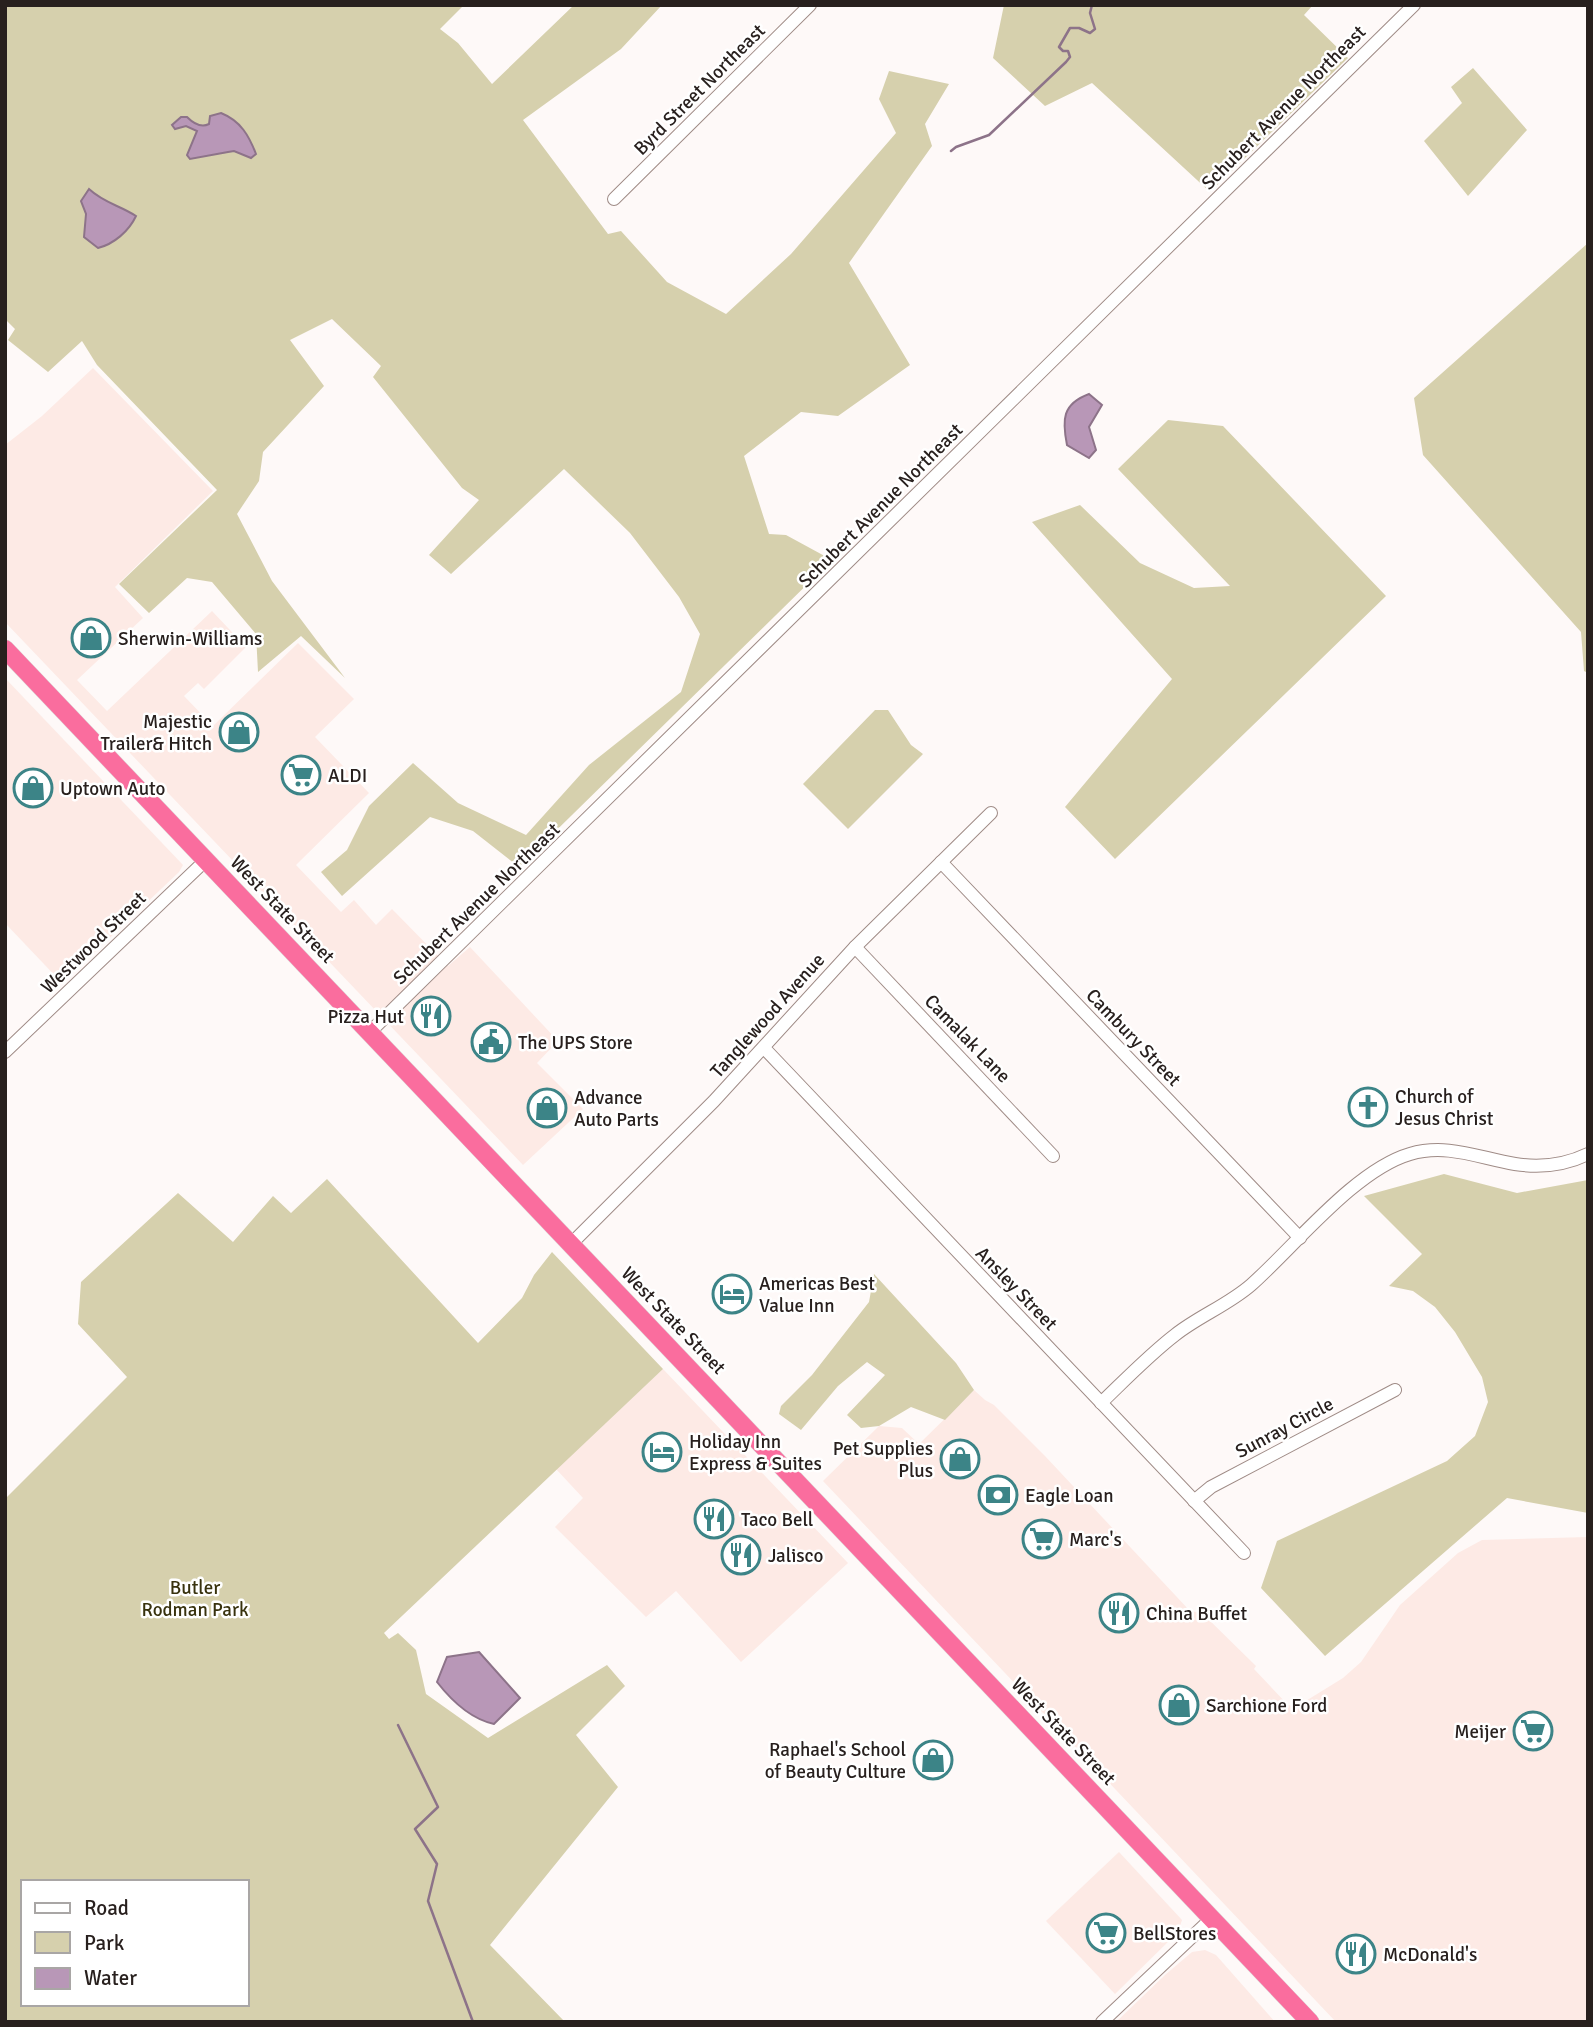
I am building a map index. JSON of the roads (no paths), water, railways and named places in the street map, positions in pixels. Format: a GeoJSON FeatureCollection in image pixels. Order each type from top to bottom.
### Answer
{"type":"FeatureCollection","features":[{"type":"Feature","properties":{"kind":"highway","name":"West State Street"},"geometry":{"type":"LineString","coordinates":[[5,649],[371,1031],[1310,2022]]}},
{"type":"Feature","properties":{"kind":"street","name":"Byrd Street Northeast"},"geometry":{"type":"LineString","coordinates":[[614,199],[810,5]]}},
{"type":"Feature","properties":{"kind":"street","name":"Schubert Avenue Northeast"},"geometry":{"type":"LineString","coordinates":[[371,1031],[1414,5]]}},
{"type":"Feature","properties":{"kind":"street","name":"Tanglewood Avenue"},"geometry":{"type":"LineString","coordinates":[[572,1243],[715,1101],[855,947],[991,813]]}},
{"type":"Feature","properties":{"kind":"street","name":"Westwood Street"},"geometry":{"type":"LineString","coordinates":[[6,1051],[207,859]]}},
{"type":"Feature","properties":{"kind":"street","name":"Cambury Street"},"geometry":{"type":"LineString","coordinates":[[941,862],[1300,1238]]}},
{"type":"Feature","properties":{"kind":"street","name":"Camalak Lane"},"geometry":{"type":"LineString","coordinates":[[855,947],[1053,1156]]}},
{"type":"Feature","properties":{"kind":"street","name":"Ansley Street"},"geometry":{"type":"LineString","coordinates":[[764,1048],[1244,1553]]}},
{"type":"Feature","properties":{"kind":"street"},"geometry":{"type":"LineString","coordinates":[[1101,1403],[1175,1335],[1239,1294],[1374,1171],[1412,1153],[1426,1151],[1461,1151],[1529,1166],[1557,1164],[1588,1154]]}},
{"type":"Feature","properties":{"kind":"street","name":"Sunray Circle"},"geometry":{"type":"LineString","coordinates":[[1194,1501],[1211,1487],[1395,1390]]}},
{"type":"Feature","properties":{"kind":"street"},"geometry":{"type":"LineString","coordinates":[[1102,2022],[1212,1918]]}},
{"type":"Feature","properties":{"kind":"water"},"geometry":{"type":"Polygon","coordinates":[[[221,113],[234,120],[243,130],[256,154],[251,158],[234,151],[190,159],[187,155],[197,131],[186,126],[175,129],[172,125],[181,117],[187,117],[197,124],[206,125],[209,124],[210,116],[221,113]]]}},
{"type":"Feature","properties":{"kind":"water"},"geometry":{"type":"Polygon","coordinates":[[[89,189],[100,198],[136,216],[120,236],[98,248],[84,237],[86,214],[81,201],[89,189]]]}},
{"type":"Feature","properties":{"kind":"water"},"geometry":{"type":"Polygon","coordinates":[[[1089,394],[1102,405],[1089,427],[1096,450],[1089,458],[1067,445],[1065,421],[1073,403],[1089,394]]]}},
{"type":"Feature","properties":{"kind":"water"},"geometry":{"type":"Polygon","coordinates":[[[479,1652],[520,1698],[494,1724],[477,1718],[462,1708],[437,1682],[447,1657],[479,1652]]]}},
{"type":"Feature","properties":{"kind":"waterway"},"geometry":{"type":"LineString","coordinates":[[951,151],[989,135],[1066,62],[1070,57],[1068,51],[1059,47],[1070,28],[1079,28],[1090,33],[1095,29],[1090,13],[1092,5]]}},
{"type":"Feature","properties":{"kind":"waterway"},"geometry":{"type":"LineString","coordinates":[[398,1725],[438,1807],[415,1829],[437,1864],[428,1901],[473,2022]]}},
{"type":"Feature","properties":{"kind":"place","name":"Sherwin-Williams"},"geometry":{"type":"Point","coordinates":[91,638]}},
{"type":"Feature","properties":{"kind":"place","name":"Majestic Trailer& Hitch"},"geometry":{"type":"Point","coordinates":[239,732]}},
{"type":"Feature","properties":{"kind":"place","name":"ALDI"},"geometry":{"type":"Point","coordinates":[301,775]}},
{"type":"Feature","properties":{"kind":"place","name":"Uptown Auto"},"geometry":{"type":"Point","coordinates":[33,788]}},
{"type":"Feature","properties":{"kind":"place","name":"Pizza Hut"},"geometry":{"type":"Point","coordinates":[431,1016]}},
{"type":"Feature","properties":{"kind":"place","name":"The UPS Store"},"geometry":{"type":"Point","coordinates":[491,1042]}},
{"type":"Feature","properties":{"kind":"place","name":"Church of Jesus Christ"},"geometry":{"type":"Point","coordinates":[1368,1107]}},
{"type":"Feature","properties":{"kind":"place","name":"Advance Auto Parts"},"geometry":{"type":"Point","coordinates":[547,1108]}},
{"type":"Feature","properties":{"kind":"place","name":"Americas Best Value Inn"},"geometry":{"type":"Point","coordinates":[732,1294]}},
{"type":"Feature","properties":{"kind":"place","name":"Holiday Inn Express & Suites"},"geometry":{"type":"Point","coordinates":[662,1452]}},
{"type":"Feature","properties":{"kind":"place","name":"Pet Supplies Plus"},"geometry":{"type":"Point","coordinates":[960,1459]}},
{"type":"Feature","properties":{"kind":"place","name":"Eagle Loan"},"geometry":{"type":"Point","coordinates":[998,1495]}},
{"type":"Feature","properties":{"kind":"place","name":"Taco Bell"},"geometry":{"type":"Point","coordinates":[714,1519]}},
{"type":"Feature","properties":{"kind":"place","name":"Marc's"},"geometry":{"type":"Point","coordinates":[1042,1539]}},
{"type":"Feature","properties":{"kind":"place","name":"Jalisco"},"geometry":{"type":"Point","coordinates":[741,1555]}},
{"type":"Feature","properties":{"kind":"place","name":"China Buffet"},"geometry":{"type":"Point","coordinates":[1119,1613]}},
{"type":"Feature","properties":{"kind":"place","name":"Sarchione Ford"},"geometry":{"type":"Point","coordinates":[1179,1705]}},
{"type":"Feature","properties":{"kind":"place","name":"Meijer"},"geometry":{"type":"Point","coordinates":[1533,1731]}},
{"type":"Feature","properties":{"kind":"place","name":"Raphael's School of Beauty Culture"},"geometry":{"type":"Point","coordinates":[933,1760]}},
{"type":"Feature","properties":{"kind":"place","name":"BellStores"},"geometry":{"type":"Point","coordinates":[1106,1933]}},
{"type":"Feature","properties":{"kind":"place","name":"McDonald's"},"geometry":{"type":"Point","coordinates":[1356,1954]}},
{"type":"Feature","properties":{"kind":"park label","name":"Butler Rodman Park"},"geometry":{"type":"Point","coordinates":[195,1598]}}]}
